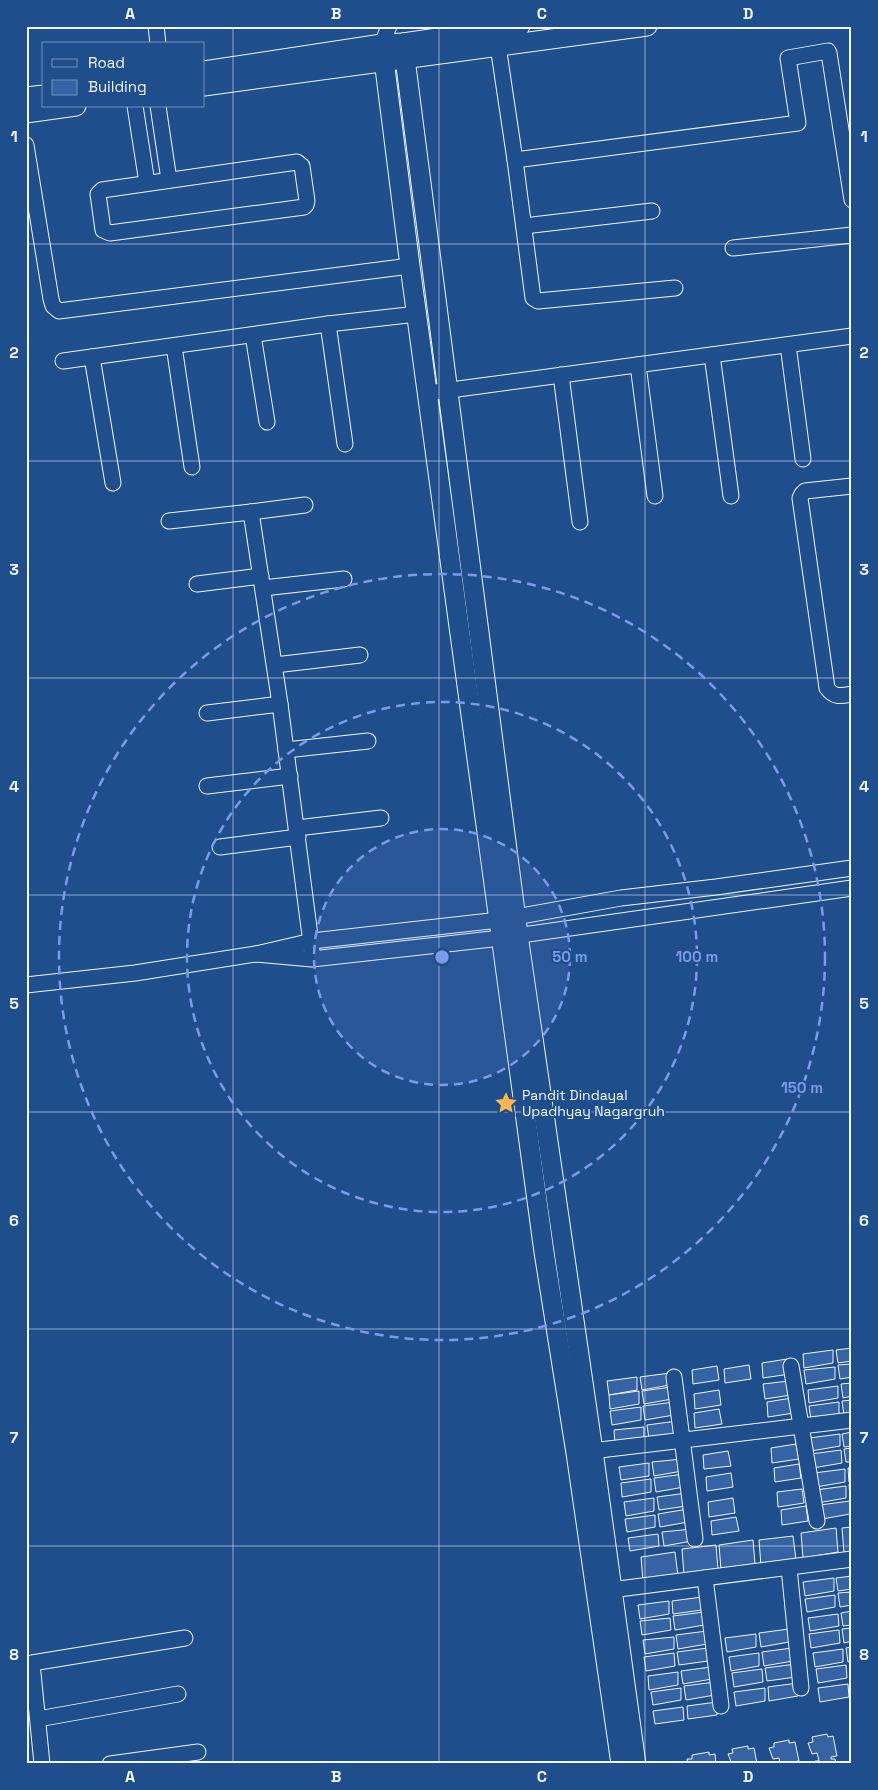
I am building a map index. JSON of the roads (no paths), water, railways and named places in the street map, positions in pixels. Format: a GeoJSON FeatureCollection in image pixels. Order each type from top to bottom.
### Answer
{"type":"FeatureCollection","features":[{"type":"Feature","properties":{"kind":"street"},"geometry":{"type":"LineString","coordinates":[[156,26],[158,42]]}},
{"type":"Feature","properties":{"kind":"street"},"geometry":{"type":"LineString","coordinates":[[389,26],[383,53],[410,266],[508,928]]}},
{"type":"Feature","properties":{"kind":"street"},"geometry":{"type":"LineString","coordinates":[[205,86],[383,53],[401,42],[520,26]]}},
{"type":"Feature","properties":{"kind":"street"},"geometry":{"type":"LineString","coordinates":[[401,42],[498,46],[647,26]]}},
{"type":"Feature","properties":{"kind":"street"},"geometry":{"type":"LineString","coordinates":[[401,42],[448,390],[544,1252],[585,1452],[604,1591],[621,1764]]}},
{"type":"Feature","properties":{"kind":"street"},"geometry":{"type":"LineString","coordinates":[[498,46],[533,298],[538,301],[675,288]]}},
{"type":"Feature","properties":{"kind":"street"},"geometry":{"type":"LineString","coordinates":[[515,160],[798,123],[787,59],[789,56],[828,51],[852,200]]}},
{"type":"Feature","properties":{"kind":"street"},"geometry":{"type":"LineString","coordinates":[[205,71],[383,53]]}},
{"type":"Feature","properties":{"kind":"street"},"geometry":{"type":"LineString","coordinates":[[26,97],[42,95]]}},
{"type":"Feature","properties":{"kind":"street"},"geometry":{"type":"LineString","coordinates":[[26,114],[64,108]]}},
{"type":"Feature","properties":{"kind":"street"},"geometry":{"type":"LineString","coordinates":[[135,108],[147,183]]}},
{"type":"Feature","properties":{"kind":"street"},"geometry":{"type":"LineString","coordinates":[[158,108],[170,180]]}},
{"type":"Feature","properties":{"kind":"street"},"geometry":{"type":"LineString","coordinates":[[26,145],[51,299],[53,306],[59,311],[410,266]]}},
{"type":"Feature","properties":{"kind":"street"},"geometry":{"type":"LineString","coordinates":[[297,162],[302,166],[306,205],[304,207],[110,233],[102,230],[98,194],[100,191],[170,180],[297,162]]}},
{"type":"Feature","properties":{"kind":"street"},"geometry":{"type":"LineString","coordinates":[[524,226],[652,211]]}},
{"type":"Feature","properties":{"kind":"street"},"geometry":{"type":"LineString","coordinates":[[733,248],[852,235]]}},
{"type":"Feature","properties":{"kind":"street"},"geometry":{"type":"LineString","coordinates":[[63,361],[328,324],[417,314]]}},
{"type":"Feature","properties":{"kind":"street"},"geometry":{"type":"LineString","coordinates":[[328,324],[345,444]]}},
{"type":"Feature","properties":{"kind":"street"},"geometry":{"type":"LineString","coordinates":[[253,335],[267,422]]}},
{"type":"Feature","properties":{"kind":"street"},"geometry":{"type":"LineString","coordinates":[[428,393],[852,336]]}},
{"type":"Feature","properties":{"kind":"street"},"geometry":{"type":"LineString","coordinates":[[788,345],[803,459]]}},
{"type":"Feature","properties":{"kind":"street"},"geometry":{"type":"LineString","coordinates":[[174,346],[192,467]]}},
{"type":"Feature","properties":{"kind":"street"},"geometry":{"type":"LineString","coordinates":[[712,355],[731,496]]}},
{"type":"Feature","properties":{"kind":"street"},"geometry":{"type":"LineString","coordinates":[[92,357],[112,483]]}},
{"type":"Feature","properties":{"kind":"street"},"geometry":{"type":"LineString","coordinates":[[638,365],[655,496]]}},
{"type":"Feature","properties":{"kind":"street"},"geometry":{"type":"LineString","coordinates":[[561,375],[580,522]]}},
{"type":"Feature","properties":{"kind":"street"},"geometry":{"type":"LineString","coordinates":[[852,486],[806,491],[800,498],[826,688],[837,697],[852,694]]}},
{"type":"Feature","properties":{"kind":"street"},"geometry":{"type":"LineString","coordinates":[[169,521],[305,505]]}},
{"type":"Feature","properties":{"kind":"street"},"geometry":{"type":"LineString","coordinates":[[251,512],[275,665],[312,941],[312,960]]}},
{"type":"Feature","properties":{"kind":"street"},"geometry":{"type":"LineString","coordinates":[[197,584],[344,579]]}},
{"type":"Feature","properties":{"kind":"street"},"geometry":{"type":"LineString","coordinates":[[275,665],[360,654]]}},
{"type":"Feature","properties":{"kind":"street"},"geometry":{"type":"LineString","coordinates":[[206,713],[280,704]]}},
{"type":"Feature","properties":{"kind":"street"},"geometry":{"type":"LineString","coordinates":[[286,750],[368,741]]}},
{"type":"Feature","properties":{"kind":"street"},"geometry":{"type":"LineString","coordinates":[[207,786],[290,776]]}},
{"type":"Feature","properties":{"kind":"street"},"geometry":{"type":"LineString","coordinates":[[220,847],[381,818]]}},
{"type":"Feature","properties":{"kind":"street"},"geometry":{"type":"LineString","coordinates":[[26,984],[135,973],[256,954],[312,941],[508,928],[621,898],[852,868]]}},
{"type":"Feature","properties":{"kind":"street"},"geometry":{"type":"LineString","coordinates":[[256,954],[312,960],[508,928],[852,888]]}},
{"type":"Feature","properties":{"kind":"street"},"geometry":{"type":"LineString","coordinates":[[791,1366],[816,1521]]}},
{"type":"Feature","properties":{"kind":"street"},"geometry":{"type":"LineString","coordinates":[[674,1377],[695,1539]]}},
{"type":"Feature","properties":{"kind":"street"},"geometry":{"type":"LineString","coordinates":[[585,1452],[852,1420]]}},
{"type":"Feature","properties":{"kind":"street"},"geometry":{"type":"LineString","coordinates":[[604,1591],[852,1559]]}},
{"type":"Feature","properties":{"kind":"street"},"geometry":{"type":"LineString","coordinates":[[789,1568],[800,1688]]}},
{"type":"Feature","properties":{"kind":"street"},"geometry":{"type":"LineString","coordinates":[[705,1578],[721,1706]]}},
{"type":"Feature","properties":{"kind":"street"},"geometry":{"type":"LineString","coordinates":[[604,1591],[636,1764]]}},
{"type":"Feature","properties":{"kind":"street"},"geometry":{"type":"LineString","coordinates":[[42,1764],[34,1728],[32,1663],[185,1638]]}},
{"type":"Feature","properties":{"kind":"street"},"geometry":{"type":"LineString","coordinates":[[34,1728],[178,1694]]}},
{"type":"Feature","properties":{"kind":"street"},"geometry":{"type":"LineString","coordinates":[[110,1764],[198,1752]]}},
{"type":"Feature","properties":{"kind":"place","name":"Pandit Dindayal Upadhyay Nagargruh"},"geometry":{"type":"Point","coordinates":[506,1103]}}]}
